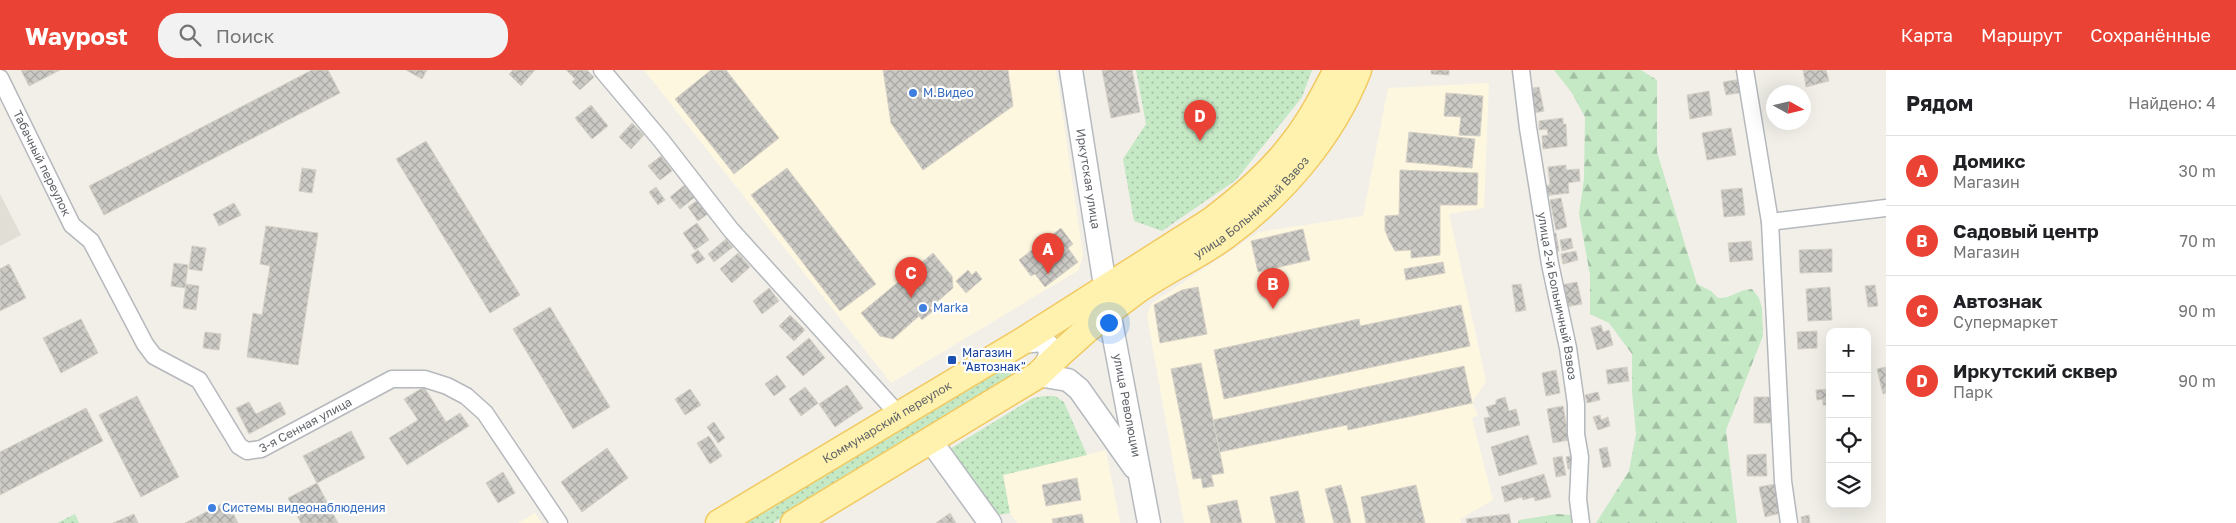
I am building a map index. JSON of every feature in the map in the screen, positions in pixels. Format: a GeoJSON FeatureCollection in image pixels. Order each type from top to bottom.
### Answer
{"type":"FeatureCollection","features":[{"type":"Feature","properties":{"kind":"main road","name":"Иркутская улица"},"geometry":{"type":"LineString","coordinates":[[1071,70],[1107,300]]}},
{"type":"Feature","properties":{"kind":"main road","name":"улица Больничный Взвоз"},"geometry":{"type":"LineString","coordinates":[[1107,300],[1212,222],[1252,188],[1294,143],[1319,106],[1337,70]]}},
{"type":"Feature","properties":{"kind":"main road","name":"улица Больничный Взвоз"},"geometry":{"type":"LineString","coordinates":[[1107,300],[1138,290],[1223,237],[1256,211],[1279,189],[1309,155],[1335,115],[1358,70]]}},
{"type":"Feature","properties":{"kind":"main road","name":"Коммунарский переулок"},"geometry":{"type":"LineString","coordinates":[[719,523],[1021,342],[1107,300]]}},
{"type":"Feature","properties":{"kind":"main road"},"geometry":{"type":"LineString","coordinates":[[794,523],[1038,375],[1107,300]]}},
{"type":"Feature","properties":{"kind":"main road","name":"улица Революции"},"geometry":{"type":"LineString","coordinates":[[1107,300],[1149,523]]}},
{"type":"Feature","properties":{"kind":"main road"},"geometry":{"type":"LineString","coordinates":[[1021,342],[1042,340],[1050,348],[1049,358],[1038,375]]}},
{"type":"Feature","properties":{"kind":"main road"},"geometry":{"type":"LineString","coordinates":[[1038,375],[1068,380],[1079,389],[1140,476]]}},
{"type":"Feature","properties":{"kind":"main road"},"geometry":{"type":"LineString","coordinates":[[930,440],[990,523]]}},
{"type":"Feature","properties":{"kind":"street"},"geometry":{"type":"LineString","coordinates":[[602,70],[661,140],[731,230],[899,415]]}},
{"type":"Feature","properties":{"kind":"street","name":"улица 2-й Больничный Взвоз"},"geometry":{"type":"LineString","coordinates":[[1521,70],[1528,128],[1550,264],[1568,348],[1576,404],[1576,434],[1580,457],[1577,493],[1581,523]]}},
{"type":"Feature","properties":{"kind":"street"},"geometry":{"type":"LineString","coordinates":[[1745,70],[1770,222],[1783,481],[1790,523]]}},
{"type":"Feature","properties":{"kind":"street","name":"Табачный переулок"},"geometry":{"type":"LineString","coordinates":[[0,78],[72,225],[91,241]]}},
{"type":"Feature","properties":{"kind":"street"},"geometry":{"type":"LineString","coordinates":[[1770,222],[1886,208]]}},
{"type":"Feature","properties":{"kind":"street","name":"3-я Сенная улица"},"geometry":{"type":"LineString","coordinates":[[91,241],[145,344],[154,356],[199,380],[239,446],[247,451],[261,450],[392,379],[425,379],[466,396],[485,413],[559,523]]}},
{"type":"Feature","properties":{"kind":"shaded area"},"geometry":{"type":"Polygon","coordinates":[[[644,70],[1056,70],[1083,255],[1079,270],[891,383],[644,70]]]}},
{"type":"Feature","properties":{"kind":"shaded area"},"geometry":{"type":"Polygon","coordinates":[[[1489,83],[1484,208],[1449,214],[1486,381],[1472,403],[1478,415],[1472,418],[1493,500],[1460,519],[1461,523],[1184,523],[1147,316],[1151,304],[1259,232],[1363,216],[1388,88],[1489,83]]]}},
{"type":"Feature","properties":{"kind":"shaded area"},"geometry":{"type":"Polygon","coordinates":[[[0,194],[21,235],[0,246],[0,194]]]}},
{"type":"Feature","properties":{"kind":"shaded area"},"geometry":{"type":"Polygon","coordinates":[[[1106,450],[1120,523],[1017,523],[1010,513],[1003,475],[1106,450]]]}},
{"type":"Feature","properties":{"kind":"shaded area"},"geometry":{"type":"Polygon","coordinates":[[[535,513],[542,523],[518,523],[535,513]]]}},
{"type":"Feature","properties":{"kind":"green space"},"geometry":{"type":"Polygon","coordinates":[[[1136,70],[1312,70],[1302,97],[1236,180],[1162,231],[1134,221],[1123,159],[1146,124],[1136,70]]]}},
{"type":"Feature","properties":{"kind":"green space"},"geometry":{"type":"Polygon","coordinates":[[[1554,70],[1641,70],[1657,80],[1657,152],[1697,284],[1711,291],[1718,298],[1752,289],[1759,298],[1762,308],[1763,336],[1726,430],[1737,523],[1596,523],[1629,471],[1636,434],[1632,391],[1632,354],[1609,323],[1590,314],[1590,275],[1579,214],[1584,179],[1585,117],[1572,93],[1554,70]]]}},
{"type":"Feature","properties":{"kind":"green space"},"geometry":{"type":"Polygon","coordinates":[[[1005,364],[1014,378],[773,523],[743,523],[1005,364]]]}},
{"type":"Feature","properties":{"kind":"green space"},"geometry":{"type":"Polygon","coordinates":[[[1055,396],[1064,402],[1087,455],[1003,475],[1010,513],[998,515],[988,510],[945,452],[1033,398],[1055,396]]]}},
{"type":"Feature","properties":{"kind":"green space"},"geometry":{"type":"Polygon","coordinates":[[[75,514],[79,523],[57,523],[75,514]]]}},
{"type":"Feature","properties":{"kind":"green space"},"geometry":{"type":"Polygon","coordinates":[[[1557,514],[1570,515],[1574,523],[1518,523],[1519,520],[1557,514]]]}},
{"type":"Feature","properties":{"kind":"building"},"geometry":{"type":"Polygon","coordinates":[[[21,70],[60,70],[29,86],[21,70]]]}},
{"type":"Feature","properties":{"kind":"building"},"geometry":{"type":"Polygon","coordinates":[[[312,70],[328,70],[340,93],[104,215],[89,186],[312,70]]]}},
{"type":"Feature","properties":{"kind":"building"},"geometry":{"type":"Polygon","coordinates":[[[406,70],[427,70],[422,79],[406,70]]]}},
{"type":"Feature","properties":{"kind":"building"},"geometry":{"type":"Polygon","coordinates":[[[513,70],[535,70],[521,86],[509,74],[513,70]]]}},
{"type":"Feature","properties":{"kind":"building"},"geometry":{"type":"Polygon","coordinates":[[[566,70],[587,70],[594,77],[580,90],[572,82],[575,79],[566,70]]]}},
{"type":"Feature","properties":{"kind":"building"},"geometry":{"type":"Polygon","coordinates":[[[711,70],[726,70],[779,138],[734,174],[675,99],[711,70]]]}},
{"type":"Feature","properties":{"kind":"building"},"geometry":{"type":"Polygon","coordinates":[[[883,70],[1008,70],[1013,106],[923,170],[891,123],[883,70]]]}},
{"type":"Feature","properties":{"kind":"building"},"geometry":{"type":"Polygon","coordinates":[[[1102,70],[1132,70],[1140,112],[1111,118],[1102,70]]]}},
{"type":"Feature","properties":{"kind":"building"},"geometry":{"type":"Polygon","coordinates":[[[1431,70],[1449,70],[1449,75],[1431,74],[1431,70]]]}},
{"type":"Feature","properties":{"kind":"building"},"geometry":{"type":"Polygon","coordinates":[[[1803,70],[1826,70],[1829,81],[1811,86],[1806,85],[1803,70]]]}},
{"type":"Feature","properties":{"kind":"building"},"geometry":{"type":"Polygon","coordinates":[[[1742,79],[1744,92],[1726,95],[1723,82],[1742,79]]]}},
{"type":"Feature","properties":{"kind":"building"},"geometry":{"type":"Polygon","coordinates":[[[1539,87],[1544,111],[1533,113],[1528,89],[1539,87]]]}},
{"type":"Feature","properties":{"kind":"building"},"geometry":{"type":"Polygon","coordinates":[[[1709,91],[1712,115],[1690,119],[1687,95],[1709,91]]]}},
{"type":"Feature","properties":{"kind":"building"},"geometry":{"type":"Polygon","coordinates":[[[1446,93],[1483,96],[1480,136],[1459,135],[1461,117],[1444,116],[1446,93]]]}},
{"type":"Feature","properties":{"kind":"building"},"geometry":{"type":"Polygon","coordinates":[[[591,105],[608,126],[592,139],[575,118],[591,105]]]}},
{"type":"Feature","properties":{"kind":"building"},"geometry":{"type":"Polygon","coordinates":[[[1563,118],[1563,124],[1566,124],[1567,146],[1543,149],[1542,136],[1548,135],[1547,129],[1539,130],[1539,121],[1563,118]]]}},
{"type":"Feature","properties":{"kind":"building"},"geometry":{"type":"Polygon","coordinates":[[[632,123],[644,135],[631,149],[619,137],[632,123]]]}},
{"type":"Feature","properties":{"kind":"building"},"geometry":{"type":"Polygon","coordinates":[[[1731,128],[1736,155],[1707,160],[1702,133],[1731,128]]]}},
{"type":"Feature","properties":{"kind":"building"},"geometry":{"type":"Polygon","coordinates":[[[1409,132],[1475,139],[1472,168],[1406,162],[1409,132]]]}},
{"type":"Feature","properties":{"kind":"building"},"geometry":{"type":"Polygon","coordinates":[[[426,141],[520,295],[490,313],[396,159],[426,141]]]}},
{"type":"Feature","properties":{"kind":"building"},"geometry":{"type":"Polygon","coordinates":[[[661,156],[672,171],[660,180],[648,166],[661,156]]]}},
{"type":"Feature","properties":{"kind":"building"},"geometry":{"type":"Polygon","coordinates":[[[1566,165],[1566,170],[1579,169],[1580,181],[1568,183],[1569,193],[1543,196],[1542,186],[1550,185],[1548,167],[1566,165]]]}},
{"type":"Feature","properties":{"kind":"building"},"geometry":{"type":"Polygon","coordinates":[[[302,168],[316,170],[312,193],[299,191],[302,168]]]}},
{"type":"Feature","properties":{"kind":"building"},"geometry":{"type":"Polygon","coordinates":[[[787,168],[876,284],[840,311],[751,195],[787,168]]]}},
{"type":"Feature","properties":{"kind":"building"},"geometry":{"type":"Polygon","coordinates":[[[1400,170],[1478,173],[1477,205],[1440,205],[1440,255],[1411,258],[1411,250],[1395,251],[1389,240],[1385,230],[1385,216],[1399,215],[1400,170]]]}},
{"type":"Feature","properties":{"kind":"building"},"geometry":{"type":"Polygon","coordinates":[[[686,184],[695,197],[680,209],[670,197],[686,184]]]}},
{"type":"Feature","properties":{"kind":"building"},"geometry":{"type":"Polygon","coordinates":[[[656,187],[665,200],[658,205],[649,192],[656,187]]]}},
{"type":"Feature","properties":{"kind":"building"},"geometry":{"type":"Polygon","coordinates":[[[1742,188],[1745,215],[1724,217],[1721,190],[1742,188]]]}},
{"type":"Feature","properties":{"kind":"building"},"geometry":{"type":"Polygon","coordinates":[[[1561,198],[1567,227],[1556,230],[1550,200],[1561,198]]]}},
{"type":"Feature","properties":{"kind":"building"},"geometry":{"type":"Polygon","coordinates":[[[699,199],[709,213],[698,221],[688,207],[699,199]]]}},
{"type":"Feature","properties":{"kind":"building"},"geometry":{"type":"Polygon","coordinates":[[[234,203],[241,215],[219,226],[213,214],[234,203]]]}},
{"type":"Feature","properties":{"kind":"building"},"geometry":{"type":"Polygon","coordinates":[[[697,223],[709,240],[695,250],[683,233],[697,223]]]}},
{"type":"Feature","properties":{"kind":"building"},"geometry":{"type":"Polygon","coordinates":[[[266,226],[318,233],[298,365],[247,357],[253,313],[262,315],[270,266],[260,264],[266,226]]]}},
{"type":"Feature","properties":{"kind":"building"},"geometry":{"type":"Polygon","coordinates":[[[1061,228],[1073,244],[1068,248],[1078,262],[1045,287],[1035,274],[1031,276],[1019,260],[1061,228]]]}},
{"type":"Feature","properties":{"kind":"building"},"geometry":{"type":"Polygon","coordinates":[[[1303,229],[1310,260],[1258,272],[1251,241],[1303,229]]]}},
{"type":"Feature","properties":{"kind":"building"},"geometry":{"type":"Polygon","coordinates":[[[1556,233],[1559,251],[1550,252],[1548,235],[1556,233]]]}},
{"type":"Feature","properties":{"kind":"building"},"geometry":{"type":"Polygon","coordinates":[[[1571,238],[1573,248],[1562,251],[1560,240],[1571,238]]]}},
{"type":"Feature","properties":{"kind":"building"},"geometry":{"type":"Polygon","coordinates":[[[726,239],[733,247],[714,262],[708,254],[726,239]]]}},
{"type":"Feature","properties":{"kind":"building"},"geometry":{"type":"Polygon","coordinates":[[[1751,241],[1753,260],[1730,262],[1728,243],[1751,241]]]}},
{"type":"Feature","properties":{"kind":"building"},"geometry":{"type":"Polygon","coordinates":[[[192,246],[206,248],[202,271],[189,269],[192,246]]]}},
{"type":"Feature","properties":{"kind":"building"},"geometry":{"type":"Polygon","coordinates":[[[1832,249],[1832,272],[1800,273],[1799,250],[1832,249]]]}},
{"type":"Feature","properties":{"kind":"building"},"geometry":{"type":"Polygon","coordinates":[[[698,250],[705,259],[697,264],[691,255],[698,250]]]}},
{"type":"Feature","properties":{"kind":"building"},"geometry":{"type":"Polygon","coordinates":[[[1576,251],[1578,260],[1563,264],[1561,254],[1576,251]]]}},
{"type":"Feature","properties":{"kind":"building"},"geometry":{"type":"Polygon","coordinates":[[[738,253],[750,267],[732,283],[720,269],[738,253]]]}},
{"type":"Feature","properties":{"kind":"building"},"geometry":{"type":"Polygon","coordinates":[[[933,253],[952,276],[953,288],[930,308],[933,311],[922,320],[919,316],[893,339],[880,336],[861,313],[933,253]]]}},
{"type":"Feature","properties":{"kind":"building"},"geometry":{"type":"Polygon","coordinates":[[[1443,262],[1445,273],[1406,280],[1404,269],[1443,262]]]}},
{"type":"Feature","properties":{"kind":"building"},"geometry":{"type":"Polygon","coordinates":[[[174,263],[188,265],[185,288],[171,286],[174,263]]]}},
{"type":"Feature","properties":{"kind":"building"},"geometry":{"type":"Polygon","coordinates":[[[9,264],[26,298],[0,311],[0,269],[9,264]]]}},
{"type":"Feature","properties":{"kind":"building"},"geometry":{"type":"Polygon","coordinates":[[[968,270],[972,275],[976,271],[982,279],[966,293],[956,281],[968,270]]]}},
{"type":"Feature","properties":{"kind":"building"},"geometry":{"type":"Polygon","coordinates":[[[1577,282],[1582,304],[1565,307],[1561,285],[1577,282]]]}},
{"type":"Feature","properties":{"kind":"building"},"geometry":{"type":"Polygon","coordinates":[[[186,284],[199,286],[196,310],[183,308],[186,284]]]}},
{"type":"Feature","properties":{"kind":"building"},"geometry":{"type":"Polygon","coordinates":[[[1521,284],[1526,310],[1516,312],[1512,285],[1521,284]]]}},
{"type":"Feature","properties":{"kind":"building"},"geometry":{"type":"Polygon","coordinates":[[[1875,285],[1878,306],[1868,307],[1865,286],[1875,285]]]}},
{"type":"Feature","properties":{"kind":"building"},"geometry":{"type":"Polygon","coordinates":[[[1198,287],[1207,334],[1160,343],[1154,305],[1182,290],[1198,287]]]}},
{"type":"Feature","properties":{"kind":"building"},"geometry":{"type":"Polygon","coordinates":[[[1830,287],[1832,320],[1808,321],[1806,289],[1830,287]]]}},
{"type":"Feature","properties":{"kind":"building"},"geometry":{"type":"Polygon","coordinates":[[[769,288],[779,301],[762,314],[753,301],[769,288]]]}},
{"type":"Feature","properties":{"kind":"building"},"geometry":{"type":"Polygon","coordinates":[[[1461,305],[1470,346],[1224,399],[1214,350],[1359,319],[1360,326],[1461,305]]]}},
{"type":"Feature","properties":{"kind":"building"},"geometry":{"type":"Polygon","coordinates":[[[550,307],[610,407],[573,429],[513,329],[550,307]]]}},
{"type":"Feature","properties":{"kind":"building"},"geometry":{"type":"Polygon","coordinates":[[[790,315],[805,330],[794,341],[779,326],[790,315]]]}},
{"type":"Feature","properties":{"kind":"building"},"geometry":{"type":"Polygon","coordinates":[[[81,319],[98,353],[61,373],[43,338],[81,319]]]}},
{"type":"Feature","properties":{"kind":"building"},"geometry":{"type":"Polygon","coordinates":[[[1601,325],[1603,332],[1609,330],[1613,345],[1597,350],[1591,328],[1601,325]]]}},
{"type":"Feature","properties":{"kind":"building"},"geometry":{"type":"Polygon","coordinates":[[[1817,331],[1817,348],[1798,349],[1797,332],[1817,331]]]}},
{"type":"Feature","properties":{"kind":"building"},"geometry":{"type":"Polygon","coordinates":[[[205,332],[221,334],[219,350],[203,348],[205,332]]]}},
{"type":"Feature","properties":{"kind":"building"},"geometry":{"type":"Polygon","coordinates":[[[809,338],[825,358],[803,376],[786,357],[809,338]]]}},
{"type":"Feature","properties":{"kind":"building"},"geometry":{"type":"Polygon","coordinates":[[[1201,363],[1224,473],[1211,475],[1214,486],[1203,488],[1201,478],[1193,479],[1171,369],[1201,363]]]}},
{"type":"Feature","properties":{"kind":"building"},"geometry":{"type":"Polygon","coordinates":[[[1464,366],[1472,403],[1348,430],[1347,425],[1220,452],[1213,420],[1464,366]]]}},
{"type":"Feature","properties":{"kind":"building"},"geometry":{"type":"Polygon","coordinates":[[[1627,367],[1629,381],[1608,384],[1606,370],[1627,367]]]}},
{"type":"Feature","properties":{"kind":"building"},"geometry":{"type":"Polygon","coordinates":[[[1886,367],[1886,393],[1883,394],[1877,369],[1886,367]]]}},
{"type":"Feature","properties":{"kind":"building"},"geometry":{"type":"Polygon","coordinates":[[[1556,370],[1560,393],[1546,396],[1542,373],[1556,370]]]}},
{"type":"Feature","properties":{"kind":"building"},"geometry":{"type":"Polygon","coordinates":[[[777,375],[786,387],[774,396],[765,384],[777,375]]]}},
{"type":"Feature","properties":{"kind":"building"},"geometry":{"type":"Polygon","coordinates":[[[847,385],[863,408],[835,427],[819,404],[847,385]]]}},
{"type":"Feature","properties":{"kind":"building"},"geometry":{"type":"Polygon","coordinates":[[[424,387],[446,422],[460,413],[469,426],[407,465],[389,438],[418,420],[404,399],[424,387]]]}},
{"type":"Feature","properties":{"kind":"building"},"geometry":{"type":"Polygon","coordinates":[[[805,387],[818,403],[801,416],[789,399],[805,387]]]}},
{"type":"Feature","properties":{"kind":"building"},"geometry":{"type":"Polygon","coordinates":[[[690,389],[701,405],[685,415],[675,399],[690,389]]]}},
{"type":"Feature","properties":{"kind":"building"},"geometry":{"type":"Polygon","coordinates":[[[1826,389],[1826,405],[1823,405],[1823,399],[1817,400],[1816,390],[1826,389]]]}},
{"type":"Feature","properties":{"kind":"building"},"geometry":{"type":"Polygon","coordinates":[[[1598,392],[1600,400],[1587,403],[1585,395],[1598,392]]]}},
{"type":"Feature","properties":{"kind":"building"},"geometry":{"type":"Polygon","coordinates":[[[137,396],[179,477],[141,497],[99,415],[137,396]]]}},
{"type":"Feature","properties":{"kind":"building"},"geometry":{"type":"Polygon","coordinates":[[[1505,397],[1509,411],[1516,409],[1520,425],[1487,433],[1484,418],[1490,417],[1486,407],[1496,404],[1496,400],[1505,397]]]}},
{"type":"Feature","properties":{"kind":"building"},"geometry":{"type":"Polygon","coordinates":[[[1754,397],[1771,397],[1771,423],[1754,423],[1754,397]]]}},
{"type":"Feature","properties":{"kind":"building"},"geometry":{"type":"Polygon","coordinates":[[[249,402],[256,414],[280,402],[286,414],[249,434],[236,408],[249,402]]]}},
{"type":"Feature","properties":{"kind":"building"},"geometry":{"type":"Polygon","coordinates":[[[1563,406],[1569,440],[1553,443],[1547,409],[1563,406]]]}},
{"type":"Feature","properties":{"kind":"building"},"geometry":{"type":"Polygon","coordinates":[[[86,408],[103,441],[0,495],[0,452],[86,408]]]}},
{"type":"Feature","properties":{"kind":"building"},"geometry":{"type":"Polygon","coordinates":[[[1600,415],[1601,420],[1608,417],[1610,426],[1598,430],[1593,417],[1600,415]]]}},
{"type":"Feature","properties":{"kind":"building"},"geometry":{"type":"Polygon","coordinates":[[[714,422],[725,438],[718,443],[707,427],[714,422]]]}},
{"type":"Feature","properties":{"kind":"building"},"geometry":{"type":"Polygon","coordinates":[[[351,431],[365,458],[317,483],[303,456],[351,431]]]}},
{"type":"Feature","properties":{"kind":"building"},"geometry":{"type":"Polygon","coordinates":[[[1528,435],[1537,464],[1499,476],[1491,447],[1528,435]]]}},
{"type":"Feature","properties":{"kind":"building"},"geometry":{"type":"Polygon","coordinates":[[[709,436],[722,456],[710,464],[697,443],[709,436]]]}},
{"type":"Feature","properties":{"kind":"building"},"geometry":{"type":"Polygon","coordinates":[[[1607,447],[1611,466],[1603,468],[1599,449],[1607,447]]]}},
{"type":"Feature","properties":{"kind":"building"},"geometry":{"type":"Polygon","coordinates":[[[607,448],[628,478],[582,512],[561,482],[607,448]]]}},
{"type":"Feature","properties":{"kind":"building"},"geometry":{"type":"Polygon","coordinates":[[[1766,454],[1767,476],[1747,476],[1747,455],[1766,454]]]}},
{"type":"Feature","properties":{"kind":"building"},"geometry":{"type":"Polygon","coordinates":[[[1574,455],[1576,468],[1568,469],[1566,457],[1574,455]]]}},
{"type":"Feature","properties":{"kind":"building"},"geometry":{"type":"Polygon","coordinates":[[[1562,456],[1566,475],[1556,477],[1553,458],[1562,456]]]}},
{"type":"Feature","properties":{"kind":"building"},"geometry":{"type":"Polygon","coordinates":[[[503,472],[515,493],[498,503],[486,483],[503,472]]]}},
{"type":"Feature","properties":{"kind":"building"},"geometry":{"type":"Polygon","coordinates":[[[1544,474],[1551,497],[1535,501],[1534,497],[1523,500],[1522,497],[1505,502],[1501,487],[1544,474]]]}},
{"type":"Feature","properties":{"kind":"building"},"geometry":{"type":"Polygon","coordinates":[[[1077,478],[1081,500],[1046,506],[1042,485],[1077,478]]]}},
{"type":"Feature","properties":{"kind":"building"},"geometry":{"type":"Polygon","coordinates":[[[317,483],[338,523],[301,523],[288,498],[317,483]]]}},
{"type":"Feature","properties":{"kind":"building"},"geometry":{"type":"Polygon","coordinates":[[[1775,484],[1781,513],[1765,517],[1759,487],[1775,484]]]}},
{"type":"Feature","properties":{"kind":"building"},"geometry":{"type":"Polygon","coordinates":[[[1341,485],[1351,523],[1334,523],[1325,489],[1341,485]]]}},
{"type":"Feature","properties":{"kind":"building"},"geometry":{"type":"Polygon","coordinates":[[[1416,485],[1425,523],[1366,523],[1361,497],[1416,485]]]}},
{"type":"Feature","properties":{"kind":"building"},"geometry":{"type":"Polygon","coordinates":[[[1298,491],[1305,523],[1276,523],[1270,497],[1298,491]]]}},
{"type":"Feature","properties":{"kind":"building"},"geometry":{"type":"Polygon","coordinates":[[[1237,500],[1242,523],[1211,523],[1207,506],[1237,500]]]}},
{"type":"Feature","properties":{"kind":"building"},"geometry":{"type":"Polygon","coordinates":[[[227,501],[238,523],[185,523],[227,501]]]}},
{"type":"Feature","properties":{"kind":"building"},"geometry":{"type":"Polygon","coordinates":[[[950,513],[956,523],[936,523],[950,513]]]}},
{"type":"Feature","properties":{"kind":"building"},"geometry":{"type":"Polygon","coordinates":[[[134,514],[138,523],[113,523],[134,514]]]}},
{"type":"Feature","properties":{"kind":"building"},"geometry":{"type":"Polygon","coordinates":[[[1082,514],[1084,523],[1053,523],[1052,519],[1082,514]]]}},
{"type":"Feature","properties":{"kind":"building"},"geometry":{"type":"Polygon","coordinates":[[[1509,514],[1511,523],[1467,523],[1466,519],[1509,514]]]}},
{"type":"Feature","properties":{"kind":"building"},"geometry":{"type":"Polygon","coordinates":[[[1809,515],[1810,523],[1802,523],[1801,517],[1809,515]]]}},
{"type":"Feature","properties":{"kind":"place","name":"М.Видео"},"geometry":{"type":"Point","coordinates":[913,93]}},
{"type":"Feature","properties":{"kind":"place","name":"Иркутский сквер"},"geometry":{"type":"Point","coordinates":[1200,141]}},
{"type":"Feature","properties":{"kind":"place","name":"Домикс"},"geometry":{"type":"Point","coordinates":[1048,274]}},
{"type":"Feature","properties":{"kind":"place","name":"Автознак"},"geometry":{"type":"Point","coordinates":[911,298]}},
{"type":"Feature","properties":{"kind":"place","name":"Marka"},"geometry":{"type":"Point","coordinates":[923,308]}},
{"type":"Feature","properties":{"kind":"place","name":"Садовый центр"},"geometry":{"type":"Point","coordinates":[1273,309]}},
{"type":"Feature","properties":{"kind":"place","name":"Магазин \"Автознак\""},"geometry":{"type":"Point","coordinates":[952,360]}},
{"type":"Feature","properties":{"kind":"place","name":"Системы видеонаблюдения"},"geometry":{"type":"Point","coordinates":[212,508]}}]}
